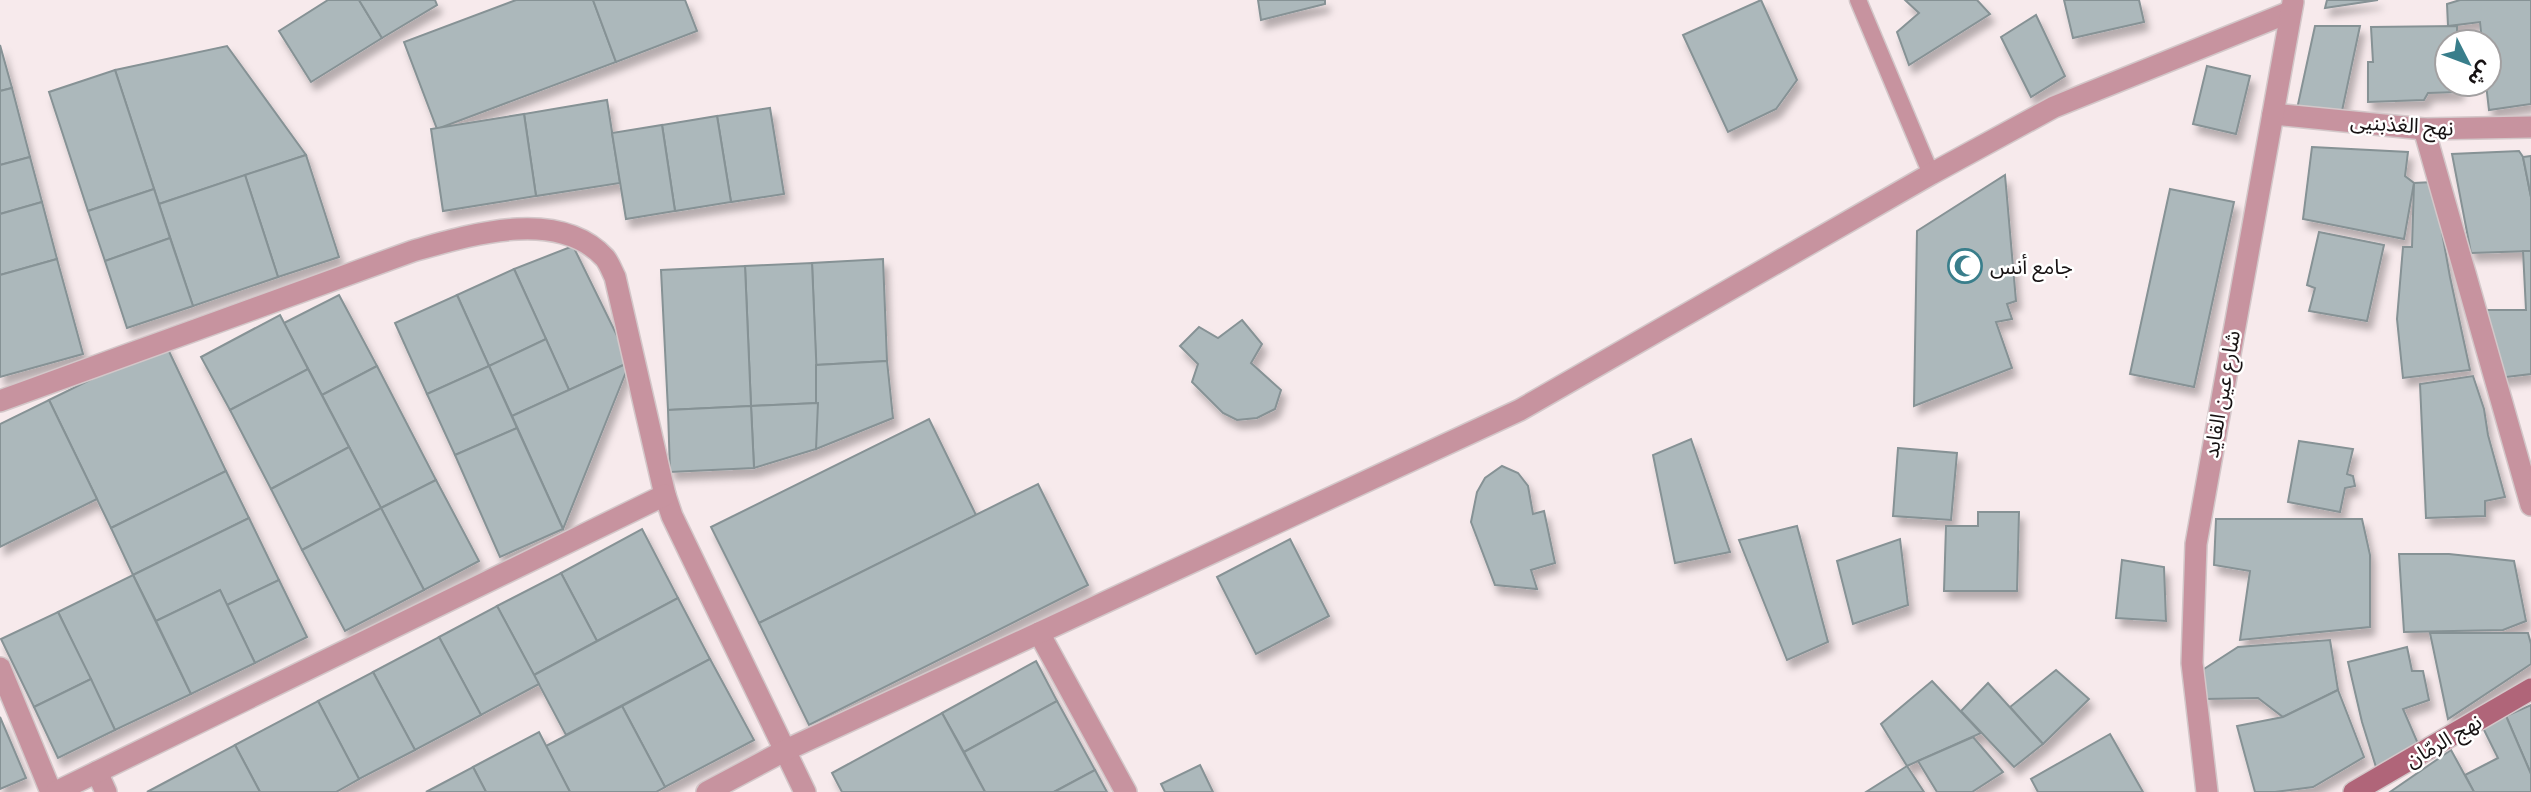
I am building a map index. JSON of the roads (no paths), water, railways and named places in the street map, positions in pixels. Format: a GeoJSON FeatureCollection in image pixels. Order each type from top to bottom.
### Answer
{"type":"FeatureCollection","features":[{"type":"Feature","properties":{"kind":"street"},"geometry":{"type":"LineString","coordinates":[[707,792],[784,751],[1520,410],[1931,174],[2054,107],[2292,6]]}},
{"type":"Feature","properties":{"kind":"street","name":"شارع عين القايد"},"geometry":{"type":"LineString","coordinates":[[2207,792],[2192,663],[2196,544],[2203,491],[2292,6]]}},
{"type":"Feature","properties":{"kind":"street","name":"نهج الغذبنيى"},"geometry":{"type":"LineString","coordinates":[[2273,114],[2424,129],[2531,127]]}},
{"type":"Feature","properties":{"kind":"street"},"geometry":{"type":"LineString","coordinates":[[2424,129],[2531,505]]}},
{"type":"Feature","properties":{"kind":"street"},"geometry":{"type":"LineString","coordinates":[[0,401],[413,251],[476,233],[535,229],[573,235],[606,259],[615,277],[664,495],[805,792]]}},
{"type":"Feature","properties":{"kind":"street"},"geometry":{"type":"LineString","coordinates":[[0,668],[54,792],[664,495]]}},
{"type":"Feature","properties":{"kind":"street"},"geometry":{"type":"LineString","coordinates":[[1038,633],[1126,792]]}},
{"type":"Feature","properties":{"kind":"street","name":"نهج الرمّان"},"geometry":{"type":"LineString","coordinates":[[2354,792],[2531,689]]}},
{"type":"Feature","properties":{"kind":"street"},"geometry":{"type":"LineString","coordinates":[[97,772],[106,792]]}},
{"type":"Feature","properties":{"kind":"lane"},"geometry":{"type":"LineString","coordinates":[[1858,0],[1931,174]]}},
{"type":"Feature","properties":{"kind":"place","name":"جامع أنس"},"geometry":{"type":"Point","coordinates":[1965,266]}}]}
